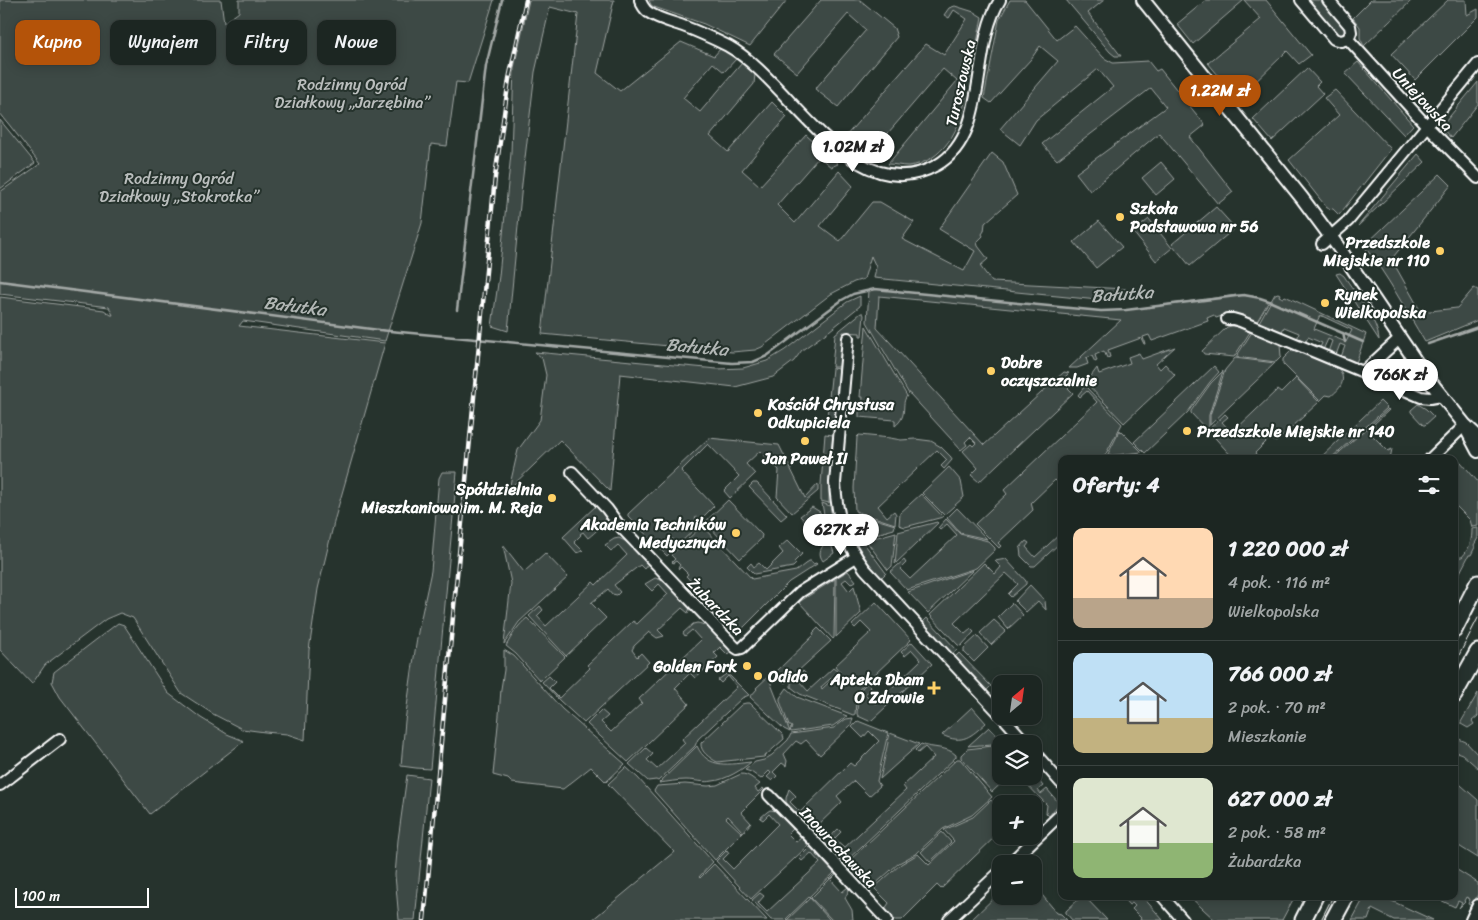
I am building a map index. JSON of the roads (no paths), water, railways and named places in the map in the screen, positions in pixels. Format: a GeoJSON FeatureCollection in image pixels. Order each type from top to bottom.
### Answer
{"type":"FeatureCollection","features":[{"type":"Feature","properties":{"kind":"main road"},"geometry":{"type":"LineString","coordinates":[[1458,622],[1478,583]]}},
{"type":"Feature","properties":{"kind":"main road"},"geometry":{"type":"LineString","coordinates":[[1458,687],[1478,652]]}},
{"type":"Feature","properties":{"kind":"main road"},"geometry":{"type":"LineString","coordinates":[[1303,920],[1313,900]]}},
{"type":"Feature","properties":{"kind":"main road"},"geometry":{"type":"LineString","coordinates":[[1333,920],[1344,900]]}},
{"type":"Feature","properties":{"kind":"street","name":"Turoszowska"},"geometry":{"type":"LineString","coordinates":[[640,1],[646,10],[654,16],[701,33],[739,53],[758,68],[827,138],[848,155],[874,171],[900,175],[915,174],[937,165],[954,151],[962,138],[971,118],[989,26],[1000,0]]}},
{"type":"Feature","properties":{"kind":"street"},"geometry":{"type":"LineString","coordinates":[[1143,0],[1270,158],[1327,240],[1441,396],[1465,425],[1478,437]]}},
{"type":"Feature","properties":{"kind":"street","name":"Uniejowska"},"geometry":{"type":"LineString","coordinates":[[1301,0],[1334,39],[1341,41],[1348,39]]}},
{"type":"Feature","properties":{"kind":"street","name":"Uniejowska"},"geometry":{"type":"LineString","coordinates":[[1328,0],[1350,26],[1351,32],[1348,39]]}},
{"type":"Feature","properties":{"kind":"street","name":"Uniejowska"},"geometry":{"type":"LineString","coordinates":[[1348,39],[1427,126],[1478,178]]}},
{"type":"Feature","properties":{"kind":"street"},"geometry":{"type":"LineString","coordinates":[[1327,240],[1348,222],[1478,64]]}},
{"type":"Feature","properties":{"kind":"street"},"geometry":{"type":"LineString","coordinates":[[1227,319],[1238,320],[1421,397],[1441,396]]}},
{"type":"Feature","properties":{"kind":"street"},"geometry":{"type":"LineString","coordinates":[[848,338],[835,483],[840,522],[848,544],[865,569],[992,705]]}},
{"type":"Feature","properties":{"kind":"street"},"geometry":{"type":"LineString","coordinates":[[1363,372],[1400,338]]}},
{"type":"Feature","properties":{"kind":"street"},"geometry":{"type":"LineString","coordinates":[[1465,425],[1478,429]]}},
{"type":"Feature","properties":{"kind":"street"},"geometry":{"type":"LineString","coordinates":[[1465,425],[1478,451]]}},
{"type":"Feature","properties":{"kind":"street"},"geometry":{"type":"LineString","coordinates":[[1434,455],[1465,425]]}},
{"type":"Feature","properties":{"kind":"street","name":"Żubardzka"},"geometry":{"type":"LineString","coordinates":[[572,472],[607,509],[618,524],[738,649],[742,648],[800,592],[856,558]]}},
{"type":"Feature","properties":{"kind":"street"},"geometry":{"type":"LineString","coordinates":[[1010,725],[1018,735]]}},
{"type":"Feature","properties":{"kind":"street"},"geometry":{"type":"LineString","coordinates":[[0,785],[60,739]]}},
{"type":"Feature","properties":{"kind":"street"},"geometry":{"type":"LineString","coordinates":[[1042,761],[1058,780]]}},
{"type":"Feature","properties":{"kind":"street","name":"Inowrocławska"},"geometry":{"type":"LineString","coordinates":[[769,795],[887,920]]}},
{"type":"Feature","properties":{"kind":"street"},"geometry":{"type":"LineString","coordinates":[[1018,855],[1058,817]]}},
{"type":"Feature","properties":{"kind":"street"},"geometry":{"type":"LineString","coordinates":[[949,920],[992,879]]}},
{"type":"Feature","properties":{"kind":"street"},"geometry":{"type":"LineString","coordinates":[[1166,900],[1183,920]]}},
{"type":"Feature","properties":{"kind":"street"},"geometry":{"type":"LineString","coordinates":[[1471,920],[1478,905]]}},
{"type":"Feature","properties":{"kind":"waterway"},"geometry":{"type":"LineString","coordinates":[[457,310],[486,66],[502,0]]}},
{"type":"Feature","properties":{"kind":"waterway","name":"Bałutka"},"geometry":{"type":"LineString","coordinates":[[0,281],[379,330],[732,363],[753,362],[767,356],[842,300],[853,294],[875,289],[1101,311],[1126,310],[1244,295],[1269,301],[1363,342]]}},
{"type":"Feature","properties":{"kind":"waterway","name":"Bałutka"},"geometry":{"type":"LineString","coordinates":[[1428,344],[1478,327]]}},
{"type":"Feature","properties":{"kind":"waterway","name":"Bałutka"},"geometry":{"type":"LineString","coordinates":[[1343,333],[1345,342]]}},
{"type":"Feature","properties":{"kind":"tram line"},"geometry":{"type":"LineString","coordinates":[[1458,657],[1478,618]]}},
{"type":"Feature","properties":{"kind":"tram line"},"geometry":{"type":"LineString","coordinates":[[1321,920],[1331,900]]}},
{"type":"Feature","properties":{"kind":"railway"},"geometry":{"type":"LineString","coordinates":[[424,920],[495,177],[509,79],[526,0]]}},
{"type":"Feature","properties":{"kind":"place","name":"Szkoła Podstawowa nr 56"},"geometry":{"type":"Point","coordinates":[1120,217]}},
{"type":"Feature","properties":{"kind":"place","name":"Przedszkole Miejskie nr 110"},"geometry":{"type":"Point","coordinates":[1440,251]}},
{"type":"Feature","properties":{"kind":"place","name":"Rynek Wielkopolska"},"geometry":{"type":"Point","coordinates":[1325,303]}},
{"type":"Feature","properties":{"kind":"place","name":"Dobre oczyszczalnie"},"geometry":{"type":"Point","coordinates":[991,371]}},
{"type":"Feature","properties":{"kind":"place","name":"Kościół Chrystusa Odkupiciela"},"geometry":{"type":"Point","coordinates":[758,413]}},
{"type":"Feature","properties":{"kind":"place","name":"Przedszkole Miejskie nr 140"},"geometry":{"type":"Point","coordinates":[1187,431]}},
{"type":"Feature","properties":{"kind":"place","name":"Jan Paweł II"},"geometry":{"type":"Point","coordinates":[805,441]}},
{"type":"Feature","properties":{"kind":"place","name":"Spółdzielnia Mieszkaniowa im. M. Reja"},"geometry":{"type":"Point","coordinates":[552,498]}},
{"type":"Feature","properties":{"kind":"place","name":"Akademia Techników Medycznych"},"geometry":{"type":"Point","coordinates":[736,533]}},
{"type":"Feature","properties":{"kind":"place","name":"Golden Fork"},"geometry":{"type":"Point","coordinates":[747,666]}},
{"type":"Feature","properties":{"kind":"place","name":"Odido"},"geometry":{"type":"Point","coordinates":[758,676]}},
{"type":"Feature","properties":{"kind":"place","name":"Apteka Dbam O Zdrowie"},"geometry":{"type":"Point","coordinates":[934,688]}},
{"type":"Feature","properties":{"kind":"park label","name":"Rodzinny Ogród Działkowy „Jarzębina”"},"geometry":{"type":"Point","coordinates":[352,93]}},
{"type":"Feature","properties":{"kind":"park label","name":"Rodzinny Ogród Działkowy „Stokrotka”"},"geometry":{"type":"Point","coordinates":[179,187]}}]}
